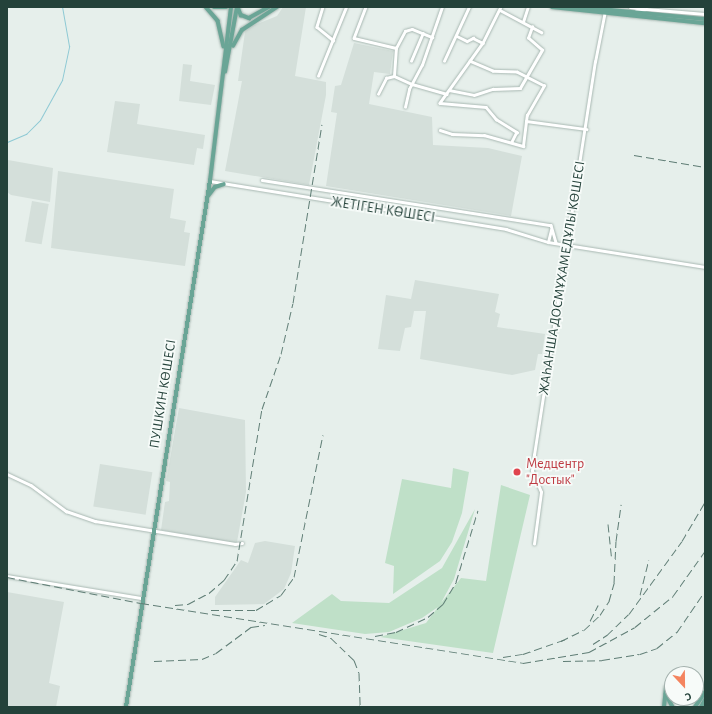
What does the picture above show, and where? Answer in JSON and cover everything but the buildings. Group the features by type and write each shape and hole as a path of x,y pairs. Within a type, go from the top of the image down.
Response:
{"main road":[{"path":"206,7 220,26 225,51"},
{"path":"214,7 226,7"},
{"path":"222,85 230,7"},
{"path":"222,85 230,52 238,7"},
{"path":"238,7 241,15 249,18 269,7"},
{"path":"230,52 242,30 277,7"},
{"path":"552,7 605,10 705,23"},
{"path":"580,7 629,13 705,19"},
{"name":"ПУШКИН КӨШЕСІ","path":"126,707 142,598 210,181 222,85"},
{"path":"207,198 213,189 224,184"}],"street":[{"path":"323,7 317,26 333,40"},
{"path":"318,76 346,7"},
{"path":"366,7 354,38 396,48"},
{"path":"405,107 412,84 432,37 442,7"},
{"path":"444,61 457,36 469,7"},
{"path":"523,22 528,7"},
{"path":"630,7 705,14"},
{"path":"524,134 517,132 496,119 486,107 440,103 483,44 500,8 542,32"},
{"path":"629,13 646,9"},
{"name":"ЖАҺАНША ДОСМҰХАМЕДҰЛЫ КӨШЕСІ","path":"534,544 541,492 532,471 534,455 605,10"},
{"path":"449,90 474,95 493,89 520,88 542,50 528,38 532,26"},
{"path":"394,76 396,48 405,31 412,29 432,37"},
{"path":"411,61 422,33"},
{"path":"457,36 467,41 473,38 483,44"},
{"path":"440,130 452,134 484,135 523,146 526,121 544,86 528,76 514,71 490,70 470,61"},
{"path":"378,94 386,78 394,76 412,84 447,94"},
{"path":"526,121 586,129"},
{"path":"512,142 517,132"},
{"path":"262,180 551,225 551,230 556,242"},
{"name":"ЖЕТІГЕН КӨШЕСІ","path":"210,181 506,229 548,242 567,243 705,267"},
{"path":"548,242 551,230"},
{"path":"7,474 31,485 66,511 95,522 235,544 242,543"},
{"path":"7,576 142,598"}],"shaded area":[{"path":"283,7 306,7 295,76 326,82 326,95 309,185 225,171 242,81 238,81 245,32 252,26 277,16"},
{"path":"354,43 393,51 390,74 374,72 369,104 432,117 433,145 488,148 522,156 511,216 326,186 337,113 331,112 335,86 341,85"},
{"path":"183,64 192,65 190,81 215,85 211,105 179,101"},
{"path":"115,101 140,104 137,124 205,135 203,149 197,148 194,165 107,152"},
{"path":"8,160 53,168 50,202 11,195 7,192"},
{"path":"58,171 174,189 170,218 186,221 184,232 190,233 185,266 51,248"},
{"path":"32,201 49,204 42,244 25,241"},
{"path":"415,280 499,294 495,312 500,314 497,327 545,334 542,354 538,354 535,370 512,375 420,359 426,311 414,311 411,327 405,328 400,351 378,349 386,295 411,299"},
{"path":"179,408 245,420 246,492 237,542 234,543 161,530 165,502 169,501 170,482 166,481"},
{"path":"100,464 152,472 146,515 93,506"},
{"path":"265,541 295,546 291,573 284,589 264,604 215,605 215,597 241,560 248,563 255,543"},
{"path":"7,592 64,602 49,683 60,686 56,707 7,707"}],"green space":[{"path":"453,468 469,472 462,513 452,542 440,561 393,594 394,566 385,563 402,479 451,488"},
{"path":"501,485 530,495 493,653 380,637 426,623 438,607 422,618 389,632 365,634 292,623 332,594 341,601 389,603 442,568 475,509 454,579 441,603 461,578 486,581"}],"waterway":[{"path":"7,142 26,134 40,120 62,80 69,46 62,7"}],"railway":[{"path":"175,605 188,604 209,593 224,580 237,561 262,409 281,354 293,303 322,124"},
{"path":"634,155 705,167"},
{"path":"211,610 256,610 281,595 294,577 323,435"},
{"path":"593,644 607,635 629,614 682,541 705,502"},
{"path":"561,641 584,630 600,615 609,601 614,583 616,541 621,504"},
{"path":"375,636 396,632 428,617 443,604 456,582 478,510"},
{"path":"608,524 612,560"},
{"path":"7,577 141,603 523,663 589,652 635,627 673,596 705,551"},
{"path":"640,595 649,560"},
{"path":"563,661 602,660 640,654 657,648 677,632 705,591"},
{"path":"590,621 598,605"},
{"path":"154,661 202,659 216,653 251,627 265,625"},
{"path":"319,634 331,638 354,660 359,673 360,707"},
{"path":"503,657 523,654 566,639"}],"place":[{"name":"Медцентр \"Достык\"","path":"517,472"}]}
